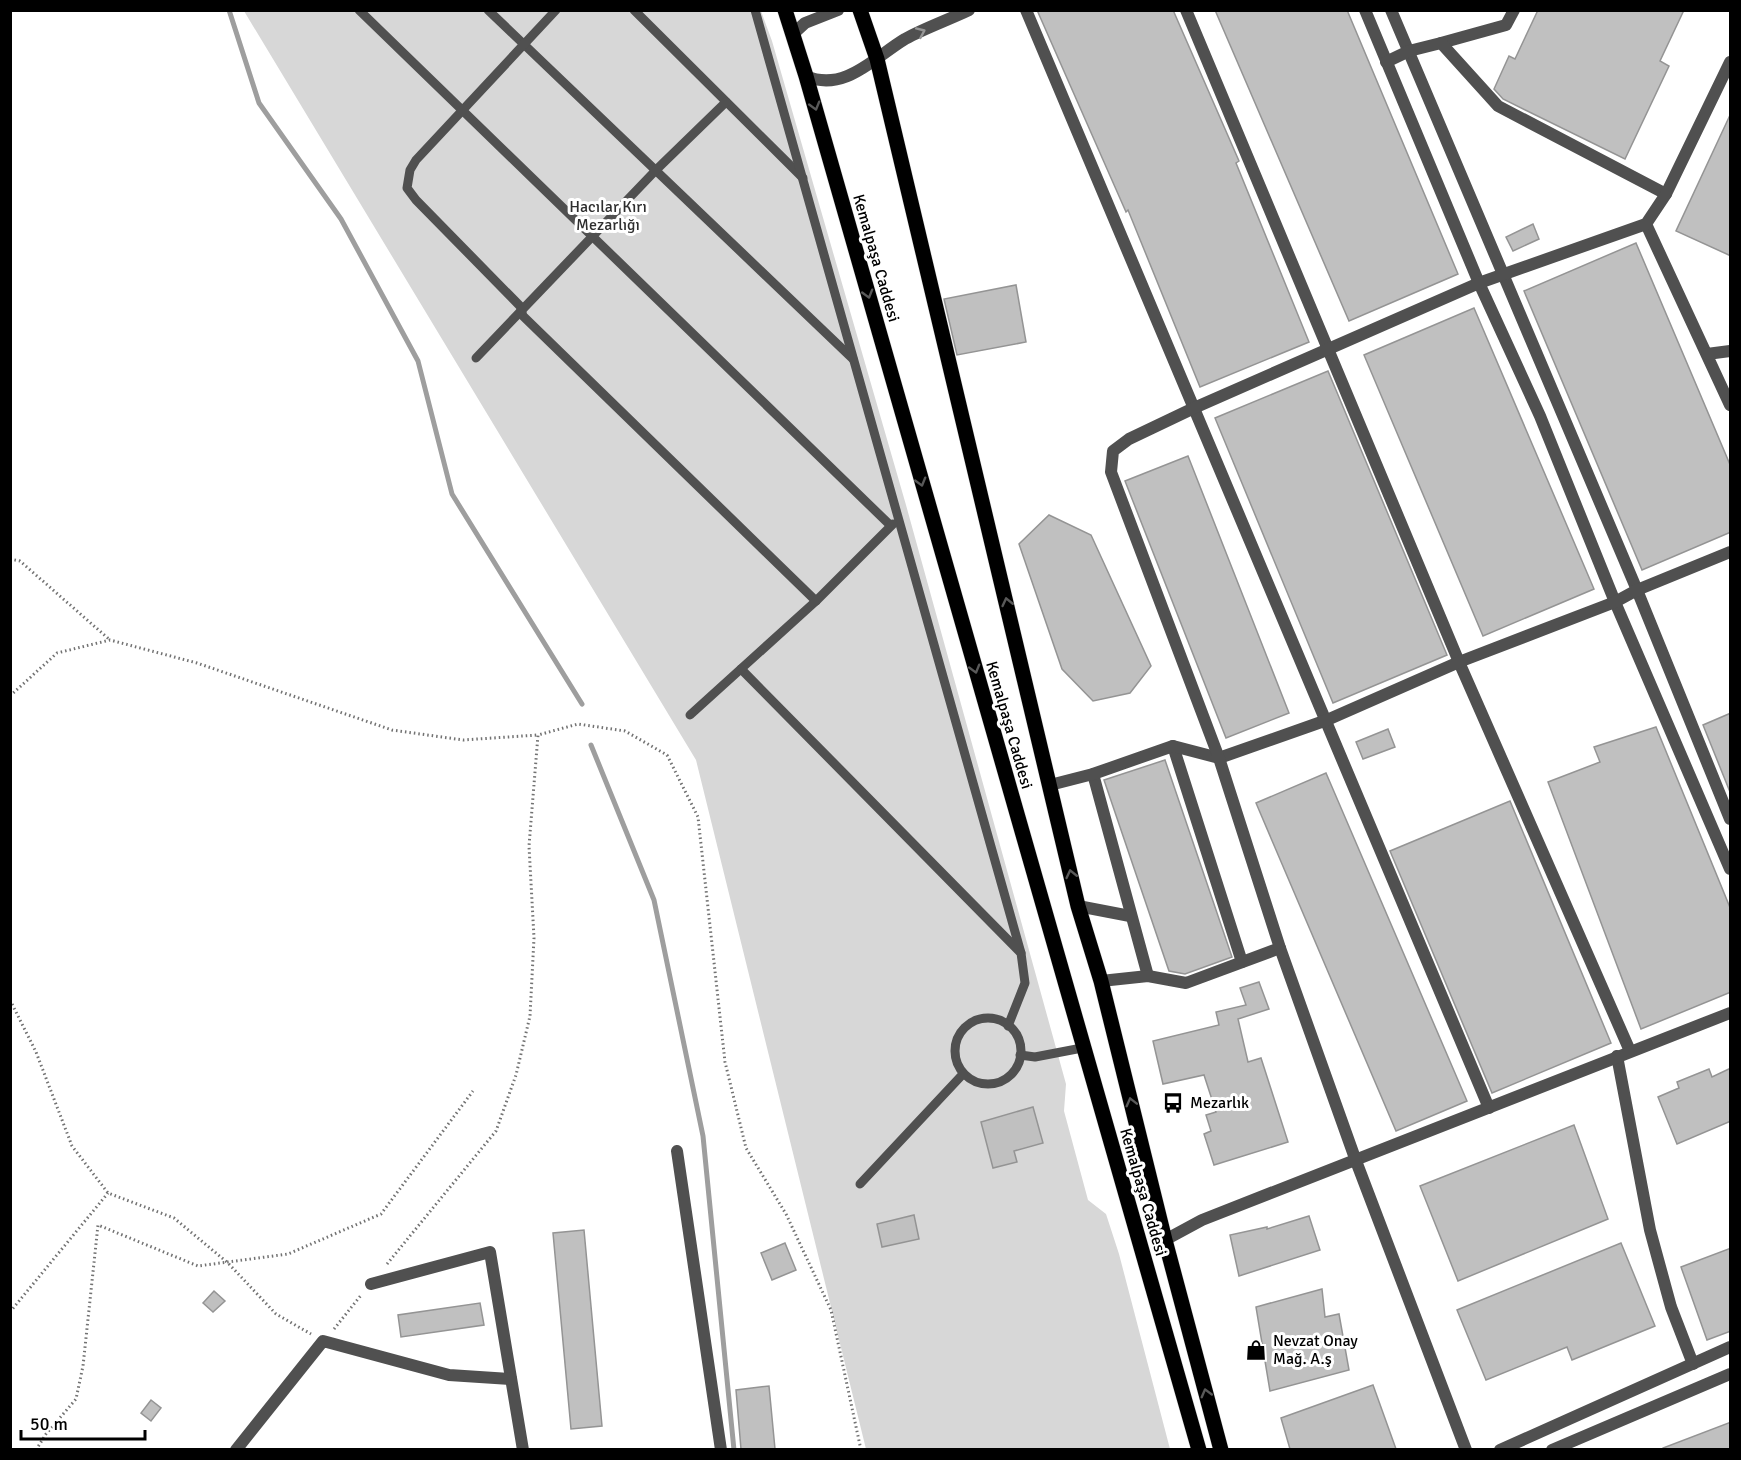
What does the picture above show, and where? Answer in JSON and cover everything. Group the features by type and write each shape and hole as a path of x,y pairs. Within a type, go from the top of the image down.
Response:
{"main road":[{"name":"Kemalpaşa Caddesi","path":"785,10 806,76 1198,1449"},
{"name":"Kemalpaşa Caddesi","path":"860,10 877,59 1078,906 1101,981 1165,1240 1221,1449"}],"street":[{"path":"793,34 806,23 838,10"},
{"path":"806,76 828,82 855,73 906,38 969,10"},
{"path":"1026,10 1489,1108"},
{"path":"1186,10 1459,662 1629,1051"},
{"path":"1365,10 1479,283 1540,416 1615,602 1731,869"},
{"path":"1391,10 1637,590 1731,819"},
{"path":"1386,62 1409,51 1506,25 1514,10"},
{"path":"1441,43 1498,106 1666,194"},
{"path":"1466,1449 1356,1161 1280,948 1219,758 1111,472 1113,451 1129,439 1194,408 1479,283 1646,224 1666,194 1731,62"},
{"path":"1646,224 1731,405"},
{"path":"1707,354 1731,351"},
{"path":"1050,785 1093,774 1173,746 1219,758 1327,720 1459,662 1615,602 1637,590 1731,552"},
{"path":"1173,746 1242,962"},
{"path":"1093,774 1148,976"},
{"path":"1078,906 1130,916"},
{"path":"1101,981 1148,976 1186,983 1280,948"},
{"path":"1165,1240 1202,1220 1731,1013"},
{"path":"1617,1056 1650,1230 1671,1307 1693,1364"},
{"path":"677,1151 721,1449"},
{"path":"371,1284 490,1252 523,1449"},
{"path":"236,1449 323,1341 448,1375 511,1379"},
{"path":"1500,1449 1731,1347"},
{"path":"1552,1449 1731,1374"}],"lane":[{"path":"359,10 890,525"},
{"path":"488,10 855,360"},
{"path":"556,10 416,160 408,178 408,188 416,200 520,306 523,316 816,601"},
{"path":"634,10 804,179"},
{"path":"755,10 1021,953 1025,983 1008,1026"},
{"path":"476,358 656,170 726,102"},
{"path":"690,715 816,601 890,525 900,520"},
{"path":"741,669 1021,953"},
{"path":"988,1018 1008,1026 1020,1044 1020,1055 1012,1074 1003,1081 982,1084 963,1074 955,1054 956,1043 968,1025 988,1018"},
{"path":"1020,1055 1035,1058 1082,1048"},
{"path":"860,1184 963,1074"}],"path":[{"path":"10,559 20,561 111,640 197,663 392,730 463,740 538,735 578,724 625,731 667,754 698,817 725,1062 746,1148 786,1214 831,1310 861,1449"},
{"path":"10,696 57,653 111,640"},
{"path":"10,1000 36,1052 72,1146 108,1193 174,1218 226,1262 276,1314 323,1341 496,1131 516,1075 530,1016 534,938 529,846 538,735"},
{"path":"36,1449 76,1399 83,1366 98,1225 198,1266 288,1254 381,1215 473,1091"},
{"path":"10,1312 108,1193"}],"green space":[{"name":"Hacılar Kırı Mezarlığı","path":"244,11 761,11 772,41 906,505 1066,1084 1064,1111 1088,1200 1106,1214 1119,1254 1170,1449 866,1449 696,760"}],"building":[{"path":"1037,10 1173,10 1239,161 1236,163 1309,342 1200,387 1128,210 1126,212"},
{"path":"1215,10 1347,10 1458,274 1349,321"},
{"path":"1538,10 1684,10 1660,61 1669,66 1625,159 1503,99 1494,89 1509,56 1515,59"},
{"path":"1731,113 1731,256 1676,231"},
{"path":"1533,224 1539,239 1513,251 1506,237"},
{"path":"1636,243 1731,467 1731,532 1642,570 1524,291"},
{"path":"1016,285 1026,342 957,355 944,299"},
{"path":"1474,308 1594,589 1483,636 1364,355"},
{"path":"1328,371 1447,655 1333,703 1215,418"},
{"path":"1188,456 1289,713 1226,738 1125,481"},
{"path":"1049,515 1091,535 1151,666 1130,693 1093,701 1062,669 1019,544"},
{"path":"1731,713 1731,792 1730,792 1703,725"},
{"path":"1656,727 1731,910 1731,992 1641,1029 1548,782 1600,762 1594,747"},
{"path":"1388,729 1395,747 1363,759 1356,742"},
{"path":"1165,760 1232,957 1185,974 1169,971 1104,780"},
{"path":"1326,773 1467,1101 1396,1131 1256,803"},
{"path":"1510,801 1611,1043 1492,1093 1390,851"},
{"path":"1259,982 1269,1009 1238,1019 1248,1062 1261,1058 1288,1142 1214,1165 1204,1134 1211,1131 1206,1115 1216,1112 1204,1075 1163,1084 1153,1041 1219,1025 1216,1012 1246,1005 1240,988"},
{"path":"1731,1068 1731,1121 1677,1144 1658,1097 1679,1088 1677,1082 1709,1069 1712,1077"},
{"path":"1033,1107 1043,1143 1014,1151 1017,1162 993,1168 981,1122"},
{"path":"1574,1125 1608,1219 1458,1281 1420,1186"},
{"path":"914,1215 919,1239 882,1247 877,1224"},
{"path":"1309,1216 1320,1250 1239,1276 1230,1235 1267,1227 1267,1229"},
{"path":"584,1230 602,1426 571,1429 553,1233"},
{"path":"785,1243 796,1270 772,1280 761,1253"},
{"path":"1621,1243 1655,1326 1572,1360 1567,1347 1486,1380 1457,1310"},
{"path":"1731,1248 1731,1331 1707,1340 1681,1267"},
{"path":"1322,1289 1325,1317 1339,1314 1349,1370 1270,1391 1256,1307"},
{"path":"214,1291 225,1301 213,1312 203,1303"},
{"path":"480,1303 484,1325 401,1337 398,1315"},
{"path":"1373,1385 1396,1449 1290,1449 1281,1418"},
{"path":"769,1386 775,1449 741,1449 736,1390"},
{"path":"151,1400 161,1408 151,1421 141,1413"},
{"path":"1731,1422 1731,1449 1663,1449 1663,1448"}],"waterway":[{"path":"229,10 259,103 341,219 418,361 452,494 582,704"},
{"path":"591,745 654,900 703,1136 734,1450"}],"place":[{"name":"Mezarlık","path":"1173,1103"},
{"name":"Nevzat Onay Mağ. A.ş","path":"1256,1350"}]}
